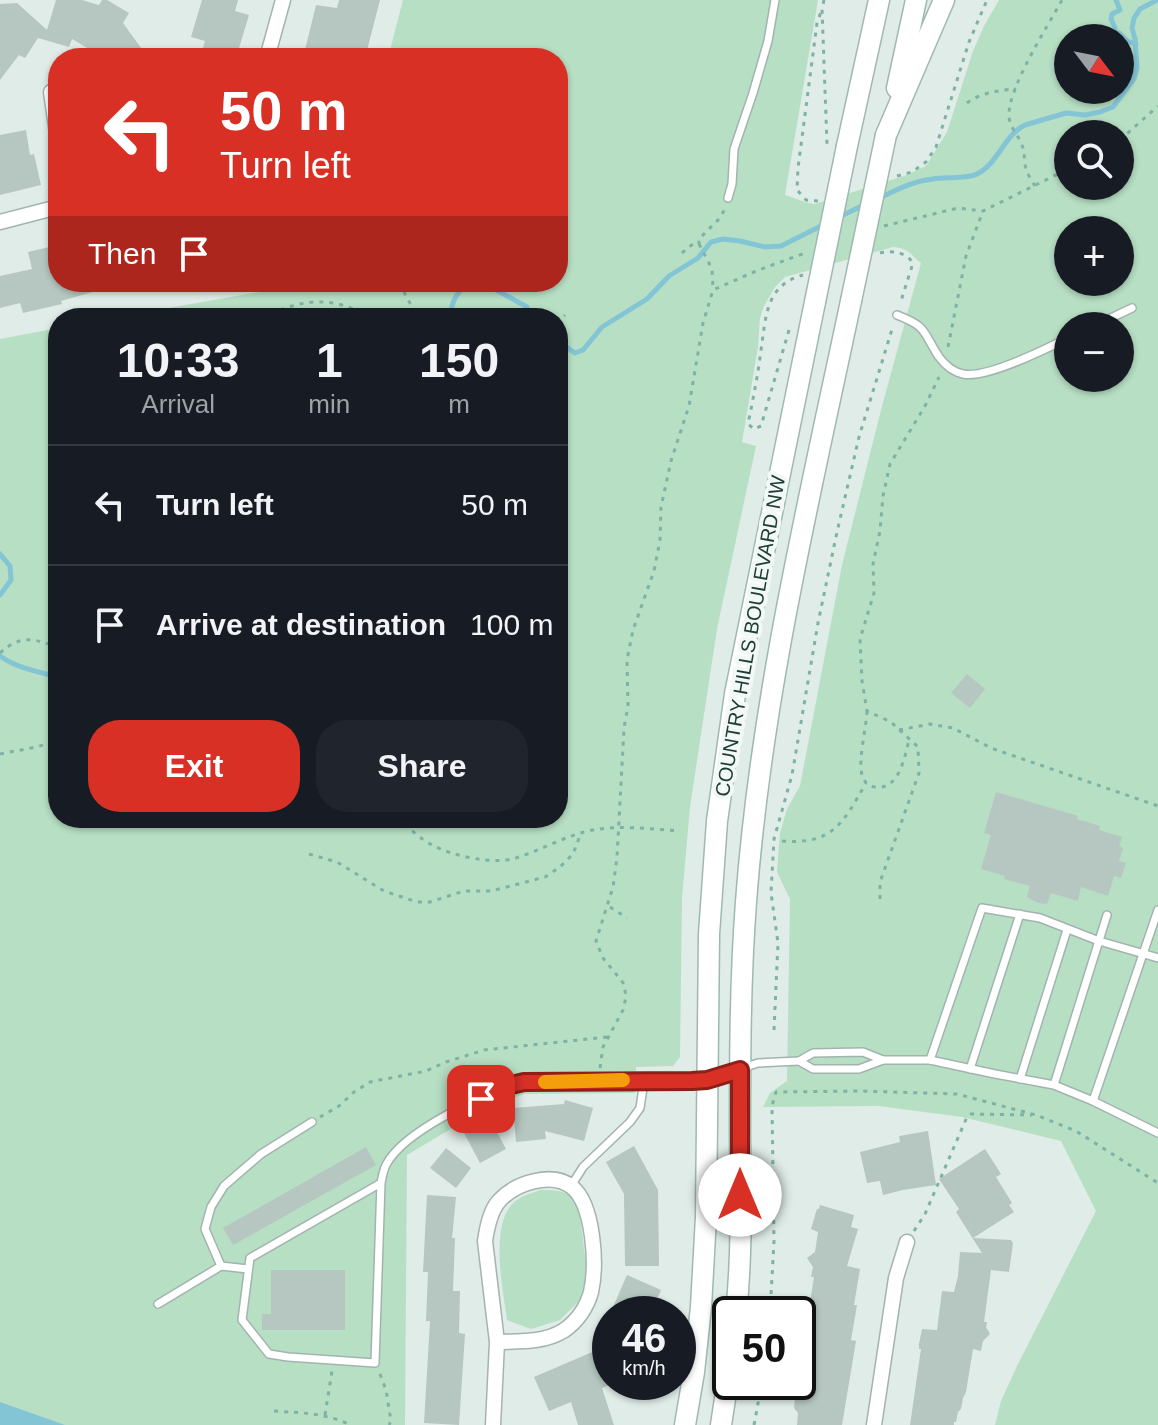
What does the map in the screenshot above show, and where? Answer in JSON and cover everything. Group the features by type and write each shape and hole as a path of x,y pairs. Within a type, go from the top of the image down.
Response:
{"main road":[{"name":"COUNTRY HILLS BOULEVARD NW","path":"685,1425 701,1307 706,1217 709,934 719,806 735,694 815,302 837,146 879,0"},
{"name":"COUNTRY HILLS BOULEVARD NW","path":"737,1296 746,903 758,780 800,543 916,0"},
{"path":"886,135 944,0"},
{"path":"721,1425 725,1400"}],"street":[{"path":"270,48 283,0"},
{"path":"0,222 48,210"},
{"path":"493,1425 497,1342 485,1241 491,1216 499,1201 516,1189 552,1178 571,1186 587,1210 594,1248 591,1291 583,1312 563,1331 540,1340 497,1342"},
{"path":"874,1425 896,1278 907,1242"}],"lane":[{"path":"728,198 734,149 768,41 775,0"},
{"path":"1124,312 1132,308"},
{"path":"897,315 924,329 945,364 966,375 985,372 1054,345"},
{"path":"930,1060 982,908 1040,918 1099,941 1158,958"},
{"path":"1093,1101 1158,910"},
{"path":"970,1069 1020,914"},
{"path":"1054,1085 1107,915"},
{"path":"1020,1079 1067,930"},
{"path":"381,1183 250,1258 242,1320 269,1354 375,1363 381,1183 386,1165 400,1147 429,1124 503,1087 524,1082 707,1080 758,1063 799,1061 813,1053 863,1052 883,1060"},
{"path":"799,1061 813,1069 859,1069 883,1060 930,1060 1054,1085 1158,1133"},
{"path":"571,1186 583,1167 640,1108 644,1081"},
{"path":"221,1266 205,1229 211,1207 224,1186 261,1154 312,1122"},
{"path":"158,1304 221,1266 248,1269"}],"path":[{"path":"824,0 822,9 837,146"},
{"path":"1035,186 1026,169 1021,141 1009,116 1022,74 1062,0"},
{"path":"967,103 1004,89 1016,89"},
{"path":"1134,127 1158,106"},
{"path":"897,222 958,208 983,211 1054,176"},
{"path":"600,1080 603,1047 623,1010 626,997 624,984 603,958 596,941 613,887 628,706 627,660 633,630 654,571 660,540 661,507 671,461 689,406 703,323 713,290 714,278 699,239 719,219 728,198"},
{"path":"910,739 893,782 872,787 863,780 861,769 867,711 860,639 874,593 873,564 890,464 925,406 945,364 966,256 983,211"},
{"path":"682,253 694,243 699,244"},
{"path":"713,290 795,256"},
{"path":"284,308 322,302 352,308"},
{"path":"0,653 20,640 31,639 48,644"},
{"path":"867,711 891,722 918,747 919,773 880,882 880,899"},
{"path":"899,730 930,724 953,728 991,748 1158,806"},
{"path":"0,754 48,743"},
{"path":"782,841 801,842 835,830 850,812 866,783"},
{"path":"410,828 432,845 491,860 514,859 594,829 680,831"},
{"path":"309,854 337,862 384,891 417,902 430,902 464,891 491,891 545,877 573,854 581,833"},
{"path":"608,906 627,918"},
{"path":"312,1122 370,1082 426,1071 484,1050 607,1037"},
{"path":"771,1296 774,1241 772,1106 776,1092 957,1094 1036,1115 1076,1131 1158,1183"},
{"path":"907,1242 925,1214 967,1117 971,1114 1036,1115"},
{"path":"325,1415 334,1360"},
{"path":"375,1363 386,1390 389,1425"},
{"path":"754,1425 759,1400"},
{"path":"274,1411 325,1415 351,1425"}],"green space":[{"path":"403,0 818,0 785,195 815,204 926,166 947,132 973,51 999,0 1158,0 1158,1425 995,1425 1001,1401 1018,1364 1096,1211 1061,1141 962,1117 879,1106 763,1107 770,1093 787,1081 790,899 777,872 780,833 787,809 800,786 842,565 921,263 907,251 893,247 785,277 775,287 760,318 742,442 756,446 717,629 690,807 682,898 680,1057 673,1066 636,1067 635,1093 524,1094 481,1111 407,1155 405,1425 0,1425 0,339 48,330 48,828 568,828 568,308 169,308 259,292 568,292 568,48 391,48"},
{"path":"540,1190 563,1192 579,1208 587,1272 582,1298 560,1320 531,1329 507,1320 500,1238 508,1209 519,1198"}],"water":[{"path":"0,1402 65,1425 0,1425"}],"building":[{"path":"56,0 82,0 99,5 102,0 107,0 129,13 123,23 141,48 87,48 72,39 69,47 38,38 25,58 19,55 0,80 0,4 17,3 47,30"},
{"path":"202,0 238,0 235,11 249,15 239,48 203,48 205,41 191,37"},
{"path":"339,0 380,0 368,48 305,48 316,5 337,8"},
{"path":"26,130 30,155 34,154 41,185 0,195 0,135"},
{"path":"48,247 48,292 93,292 61,301 62,304 23,313 20,303 0,308 0,276 32,269 28,252"},
{"path":"967,674 985,689 970,708 951,693"},
{"path":"996,792 1078,816 1077,819 1100,826 1099,830 1122,837 1119,861 1126,863 1121,878 1114,876 1108,896 1081,887 1078,901 1051,893 1047,904 1038,903 1027,897 1030,886 981,869 991,835 984,833"},
{"path":"565,1100 593,1108 584,1141 545,1131 546,1139 516,1142 513,1108 564,1104"},
{"path":"490,1119 506,1149 480,1163 464,1133"},
{"path":"928,1131 936,1185 883,1195 880,1181 867,1183 860,1152 900,1142 899,1136"},
{"path":"634,1146 658,1190 659,1266 625,1266 624,1194 606,1162"},
{"path":"366,1147 376,1165 233,1245 223,1228"},
{"path":"446,1148 471,1168 456,1188 430,1168"},
{"path":"985,1149 1001,1174 996,1177 1014,1212 973,1238 1011,1240 1009,1272 991,1270 984,1322 987,1322 990,1334 983,1341 981,1351 973,1349 966,1392 956,1422 954,1425 910,1425 922,1329 937,1330 942,1291 954,1292 960,1252 982,1253 956,1212 959,1209 939,1179"},
{"path":"427,1195 456,1197 452,1238 455,1238 453,1291 460,1291 459,1333 465,1334 459,1425 424,1423 430,1321 426,1321 428,1272 423,1272"},
{"path":"820,1205 854,1215 851,1227 858,1229 847,1266 860,1269 851,1340 856,1341 842,1425 797,1425 798,1413 794,1408 795,1400 816,1400 816,1296 811,1296 813,1267 807,1258 815,1252 818,1232 811,1229"},
{"path":"271,1270 345,1270 345,1330 262,1330 262,1314 271,1314"},
{"path":"627,1275 661,1290 658,1296 618,1296"},
{"path":"592,1352 592,1400 606,1400 614,1425 578,1425 571,1402 549,1411 534,1377"}],"waterway":[{"path":"1116,0 1120,10 1112,14 1114,34 1119,33 1136,44"},
{"path":"879,198 919,182 977,174 1025,125 1066,113 1085,115 1113,107 1134,79 1137,68 1132,28 1134,18 1140,9 1157,0"},
{"path":"839,217 866,204"},
{"path":"568,348 575,353 583,350 602,327 647,299 669,276 698,258 711,242 723,239 765,247 781,246 823,225"},
{"path":"452,308 460,292"},
{"path":"500,292 527,308"},
{"path":"0,554 10,566 11,580 0,595"},
{"path":"0,656 20,667 48,674"}],"slow traffic":[{"path":"545,1082 623,1080"}],"route":[{"path":"481,1099 503,1087 524,1082 692,1081 740,1070 740,1195"}]}
